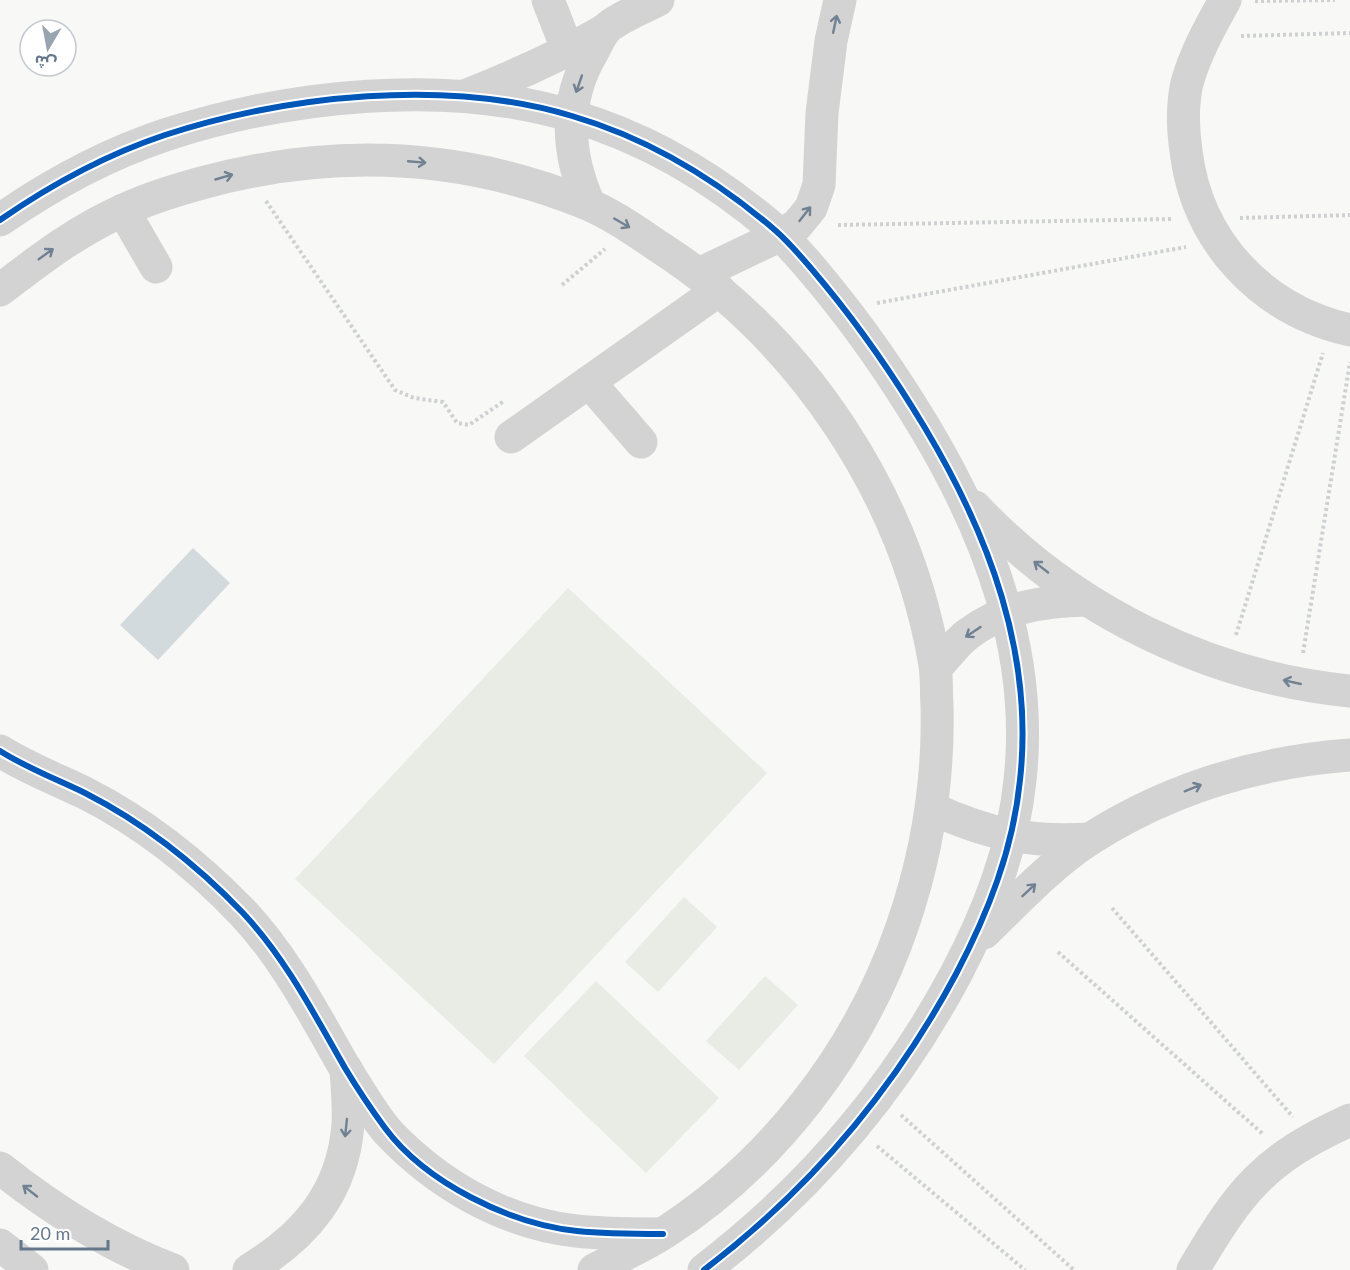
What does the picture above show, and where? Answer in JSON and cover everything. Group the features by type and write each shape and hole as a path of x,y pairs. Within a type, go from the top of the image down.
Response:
{"street":[{"path":"548,0 568,51"},
{"path":"464,96 517,76 568,51 658,0"},
{"path":"511,437 589,382 710,281 789,230 811,208 819,185 822,113 831,41 840,0"},
{"path":"1224,0 1204,38 1187,84 1183,130 1189,176 1211,230 1240,270 1267,294 1298,313 1341,328"},
{"path":"589,204 576,175 571,145 571,115 577,86 606,29"},
{"path":"0,220 85,170 162,136 241,115 322,101 404,95 464,96 518,103 571,115 628,136 682,163 789,230 906,397 960,491 989,555 1008,610 1019,666 1023,723 1021,779 1011,837 997,888 971,945 929,1024 880,1096 856,1128 803,1186 749,1236 704,1270"},
{"path":"0,290 49,252 123,210 171,192 246,171 309,161 381,159 451,165 521,181 589,204 630,228 710,281 770,337 830,410 877,490 913,577 936,668 938,742 933,809 914,892 885,975 844,1051 793,1120 732,1182 663,1234 594,1270"},
{"path":"123,210 156,267"},
{"path":"589,382 640,442"},
{"path":"960,491 998,532 1041,568 1087,600 1169,643 1226,665 1298,683 1350,691"},
{"path":"936,668 968,634 1008,610 1047,601 1087,600"},
{"path":"971,945 1054,866 1090,839 1150,806 1204,784 1260,768 1350,755"},
{"path":"8,761 85,793 134,821 196,868 244,915 286,967 346,1069 386,1130 418,1161 453,1187 491,1207 532,1222 575,1231 663,1234"},
{"path":"933,809 971,826 1011,837 1050,842 1090,839"},
{"path":"249,1270 280,1251 307,1226 327,1195 341,1161 348,1125 346,1069"},
{"path":"1193,1270 1220,1225 1255,1178 1298,1146 1350,1119"},
{"path":"0,1168 40,1200 95,1234 173,1270"},
{"path":"0,1245 32,1270"}],"path":[{"path":"1224,0 1335,0"},
{"path":"1204,38 1350,33"},
{"path":"246,171 395,390 414,398 443,402 457,423 469,425 508,397"},
{"path":"844,309 1211,230 1350,215"},
{"path":"562,285 630,228"},
{"path":"789,230 1211,230"},
{"path":"1226,665 1341,328"},
{"path":"1298,683 1350,362"},
{"path":"1112,908 1298,1146"},
{"path":"1058,952 1298,1146"},
{"path":"880,1096 1074,1270"},
{"path":"856,1128 1025,1270"}],"shaded area":[{"path":"193,548 230,583 158,660 120,625"},
{"path":"568,588 767,773 494,1064 295,879"},
{"path":"684,897 717,927 658,992 625,962"},
{"path":"765,976 798,1005 739,1070 706,1041"},
{"path":"596,981 719,1098 646,1173 524,1056"}],"cycle path":[{"path":"0,220 38,195 101,161 165,135 213,121 315,101 367,96 473,97 523,104 572,116 627,136 680,163 730,195 776,231 814,271 890,373 925,428 969,510 1002,597 1013,641 1020,687 1023,733 1020,780 1012,831 979,928 956,974 905,1059 877,1098 814,1172 743,1239 704,1270"},
{"path":"0,751 85,793 149,831 225,895 273,949 350,1076 385,1128 402,1148 446,1183 498,1210 551,1227 577,1231 663,1234"}]}
